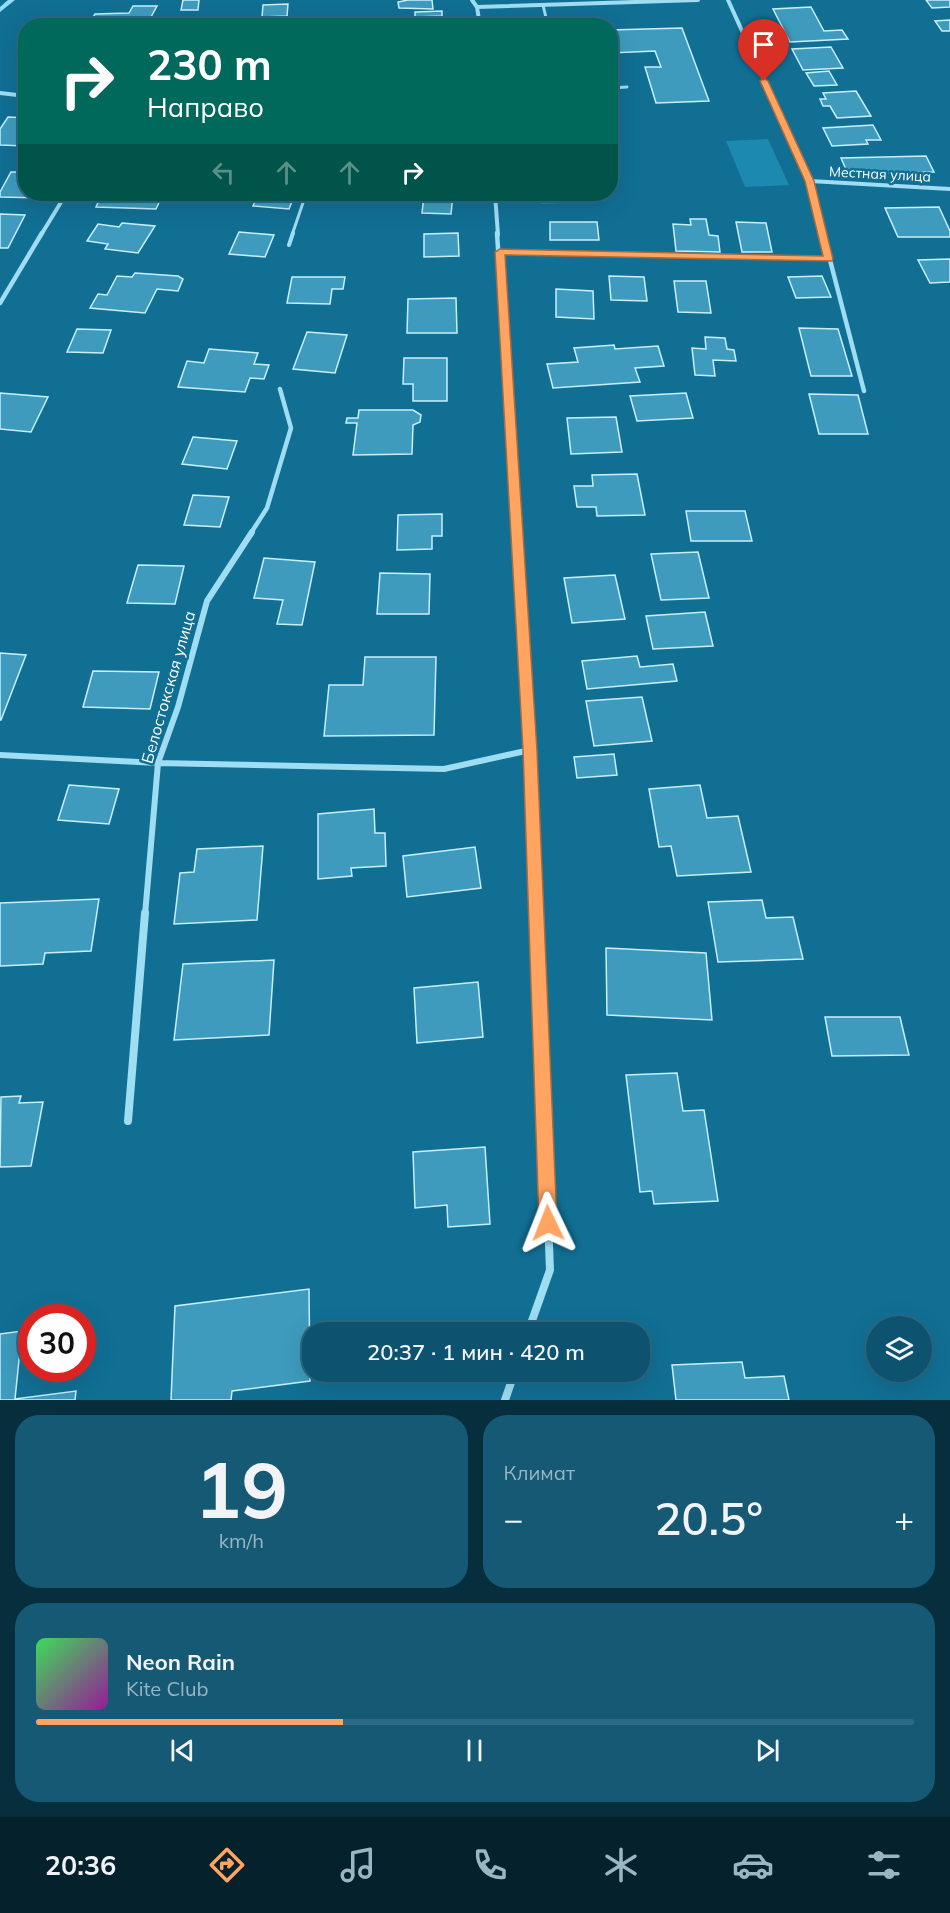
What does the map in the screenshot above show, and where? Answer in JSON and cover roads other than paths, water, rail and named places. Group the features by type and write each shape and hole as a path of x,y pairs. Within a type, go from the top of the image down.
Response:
{"street":[{"path":"472,0 477,7 479,18"},
{"path":"477,7 698,0"},
{"path":"728,0 810,181 828,259 864,391"},
{"path":"0,93 18,95"},
{"name":"Местная улица","path":"810,181 950,189"},
{"path":"0,303 62,201"},
{"path":"496,201 530,750 550,1270 532,1322"},
{"name":"Белостокская улица","path":"128,1121 158,764 178,707 207,601 267,508 291,428 280,389"},
{"path":"0,755 158,764 444,769 530,750"},
{"path":"505,1400 511,1382"}],"lane":[{"path":"543,5 546,18"},
{"path":"618,88 627,87"},
{"path":"289,245 304,201"},
{"path":"500,252 828,259"}],"waterway":[{"path":"0,10 12,0"}]}
